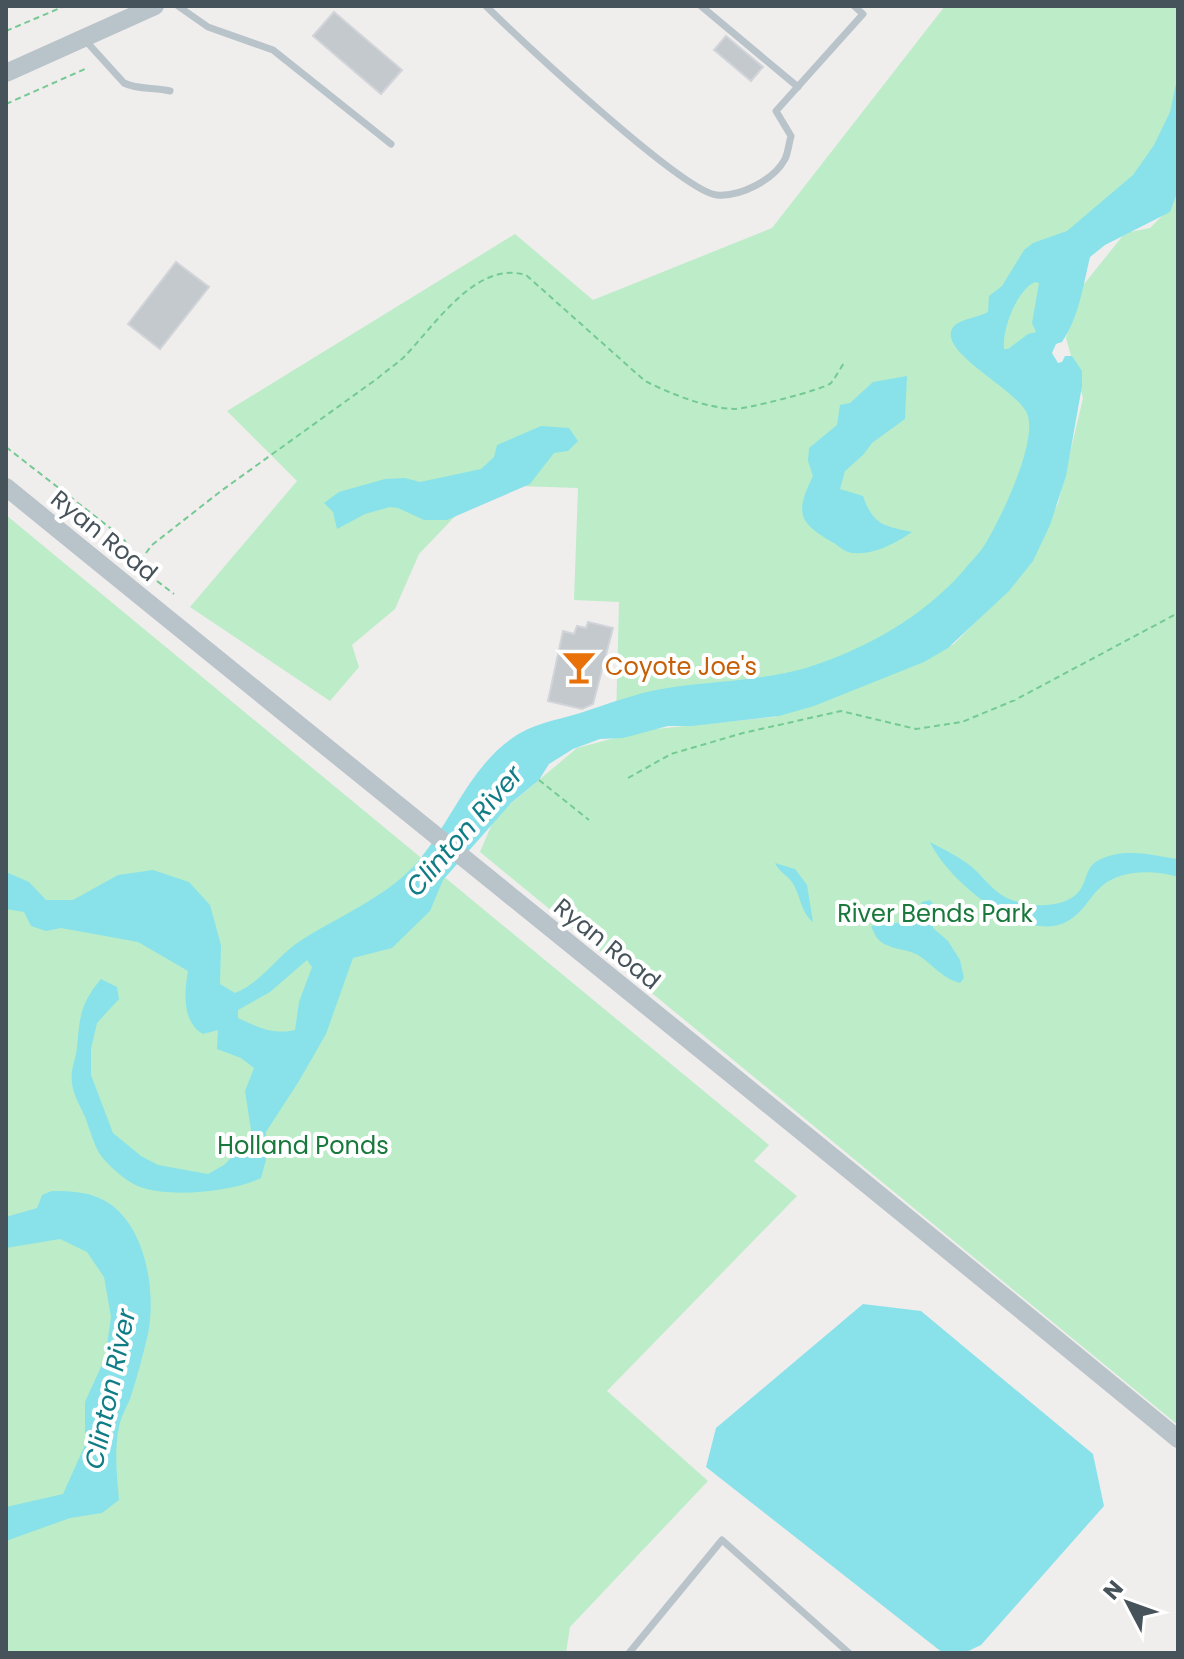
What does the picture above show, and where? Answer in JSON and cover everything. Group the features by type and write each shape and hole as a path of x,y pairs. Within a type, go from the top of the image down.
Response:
{"street":[{"path":"6,73 145,8"},
{"name":"Ryan Road","path":"6,487 1178,1439"}],"lane":[{"path":"178,6 208,27 273,50 391,144"},
{"path":"486,6 523,43 657,158 698,189 717,195 739,191 764,181 785,160 791,136 776,111 863,14 854,6"},
{"path":"701,6 798,87"},
{"path":"83,38 124,83 170,91"},
{"path":"629,1653 722,1540 849,1653"}],"path":[{"path":"6,31 65,6"},
{"path":"6,104 85,69"},
{"path":"123,582 152,545 221,491 378,378 402,359 449,307 481,282 497,274 513,271 526,275 645,381 718,406 737,409 815,391 830,384 845,362"},
{"path":"6,447 123,538 141,569"},
{"path":"157,581 174,594"},
{"path":"628,778 671,754 743,733 841,711 916,729 962,722 1015,700 1178,613"},
{"path":"539,780 589,820"}],"green space":[{"name":"River Bends Park","path":"945,6 1178,6 1178,1425 480,852 495,817 577,748 645,730 775,717 835,692 913,666 954,644 1011,586 1058,504 1083,398 1066,338 1080,289 1125,233 1150,228 1172,206 1170,183 1059,282 1035,490 959,614 808,687 616,719 619,602 574,600 578,488 485,485 419,554 395,609 352,645 359,667 330,701 190,607 297,481 227,411 515,234 593,300 772,228"},
{"name":"Holland Ponds","path":"6,515 769,1145 754,1161 797,1196 607,1391 708,1481 570,1627 566,1653 6,1653"}],"water":[{"name":"Clinton River","path":"1178,74 1178,190 1170,212 1105,245 1090,257 1073,322 1052,353 1058,363 1065,356 1072,356 1082,371 1066,476 1050,525 1033,561 1009,591 948,648 924,662 814,706 779,716 668,726 623,738 600,739 573,749 549,764 539,780 511,803 443,880 430,911 392,948 353,958 326,1034 266,1132 266,1160 261,1178 218,1190 168,1192 135,1185 110,1166 94,1143 75,1096 72,1078 82,1011 101,979 117,987 119,999 97,1023 91,1049 91,1075 113,1133 141,1156 158,1165 208,1174 224,1165 241,1148 251,1130 245,1091 254,1068 241,1058 217,1049 218,1030 203,1034 191,1022 185,997 188,971 138,942 61,928 46,931 31,926 24,912 6,909 6,872 29,882 46,900 73,900 118,875 153,870 189,882 210,905 221,945 220,984 235,993 253,983 300,941 379,894 408,872 433,842 480,770 510,740 528,729 652,691 757,678 806,668 872,641 912,617 948,587 985,545 1009,498 1027,444 1028,416 1022,406 955,346 951,335 955,325 988,312 989,296 1002,286 1024,250 1033,243 1067,231 1133,175 1154,145 1170,112","holes":["1035,282 1039,283 1032,323 1036,332 1004,349 1005,332 1016,302","307,960 312,967 299,1002 295,1030 272,1031 238,1018 238,1010 270,992"]},
{"path":"907,376 905,419 872,443 845,471 840,489 863,496 871,513 881,523 912,532 877,550 847,552 812,528 803,515 804,499 813,476 808,461 809,448 837,425 840,405 850,403 873,382"},
{"path":"541,426 569,428 578,441 568,451 554,453 530,484 447,520 424,520 390,507 365,514 337,529 333,512 324,503 339,492 385,479 405,478 420,482 481,469 494,457 497,445"},
{"path":"930,842 968,864 1005,897 1034,905 1055,904 1074,896 1083,886 1094,863 1118,854 1138,853 1178,859 1178,877 1149,872 1119,876 1102,886 1068,921 1050,926 1031,925 989,905 970,890 953,874"},
{"path":"775,863 795,869 807,885 813,922 792,882"},
{"path":"930,900 935,907 933,928 948,941 960,960 964,978 960,983 943,975 918,955 881,942 871,926 905,922 922,902"},
{"name":"Clinton River","path":"52,1191 97,1197 123,1215 133,1230 146,1263 151,1300 148,1334 117,1436 119,1500 102,1513 70,1518 6,1541 6,1507 63,1494 85,1445 85,1402 105,1358 111,1317 104,1277 87,1252 60,1239 6,1248 6,1217 37,1208 42,1195"},
{"path":"863,1304 921,1311 1093,1454 1104,1506 981,1645 964,1653 943,1653 706,1467 716,1428"}],"building":[{"path":"334,12 402,70 381,94 313,36"},
{"path":"726,36 763,67 751,81 714,50"},
{"path":"176,262 209,287 160,349 128,324"},
{"name":"Coyote Joe's","path":"588,622 613,628 593,704 582,709 548,701 563,631 574,634 577,626 586,628"}],"place":[{"name":"Coyote Joe's","path":"579,667"}]}
